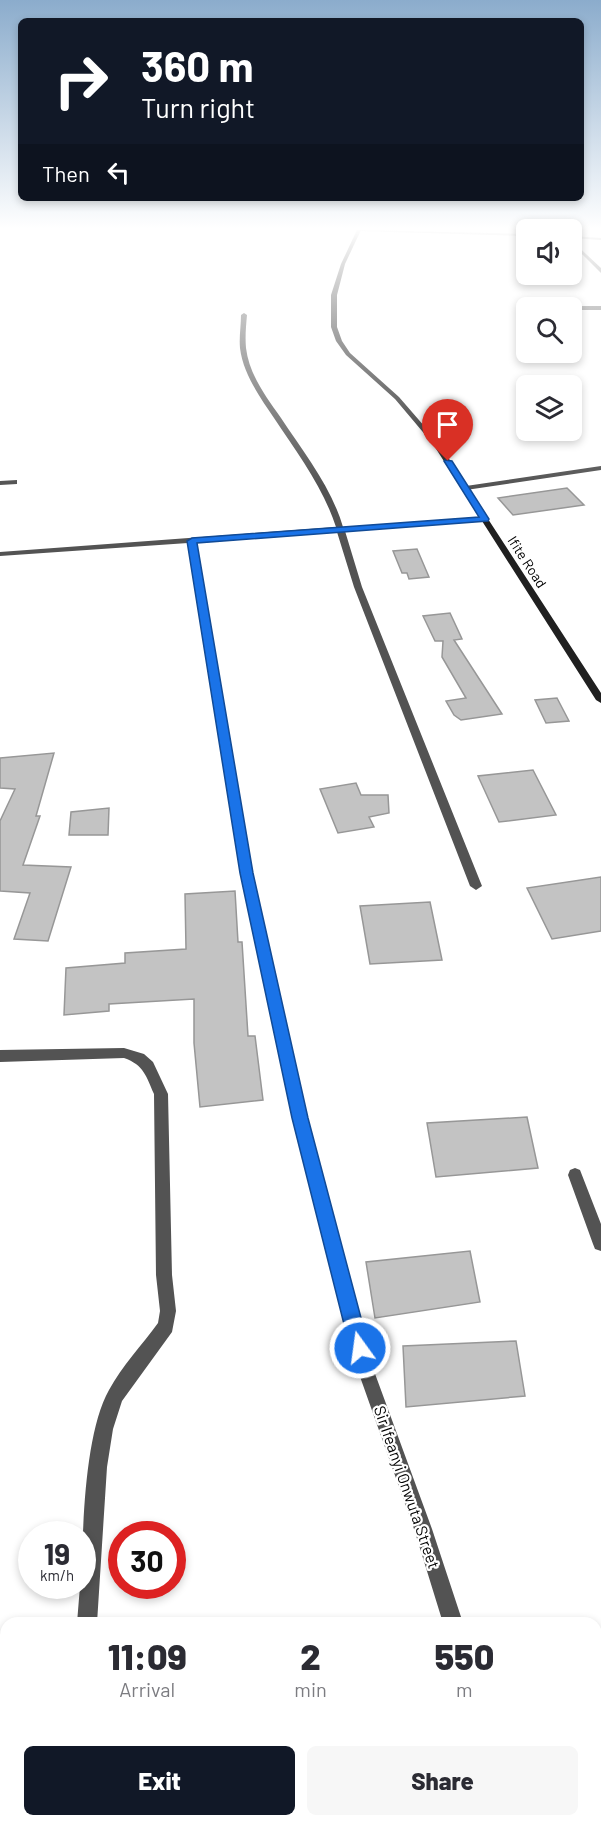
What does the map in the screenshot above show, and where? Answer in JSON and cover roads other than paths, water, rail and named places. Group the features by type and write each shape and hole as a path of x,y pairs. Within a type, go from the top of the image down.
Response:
{"street":[{"path":"244,315 243,347 248,368 259,391 323,486 334,509 358,587 476,886"},
{"name":"Ifite Road","path":"334,315 334,327 339,341 348,354 397,398 436,443 601,700"},
{"path":"465,488 601,468"},
{"path":"0,483 14,482"},
{"path":"0,554 485,519"},
{"name":"Sir Ifeanyi Onwuta Street","path":"192,541 247,873 300,1118 366,1371 423,1529 451,1617"},
{"path":"0,1056 124,1053 139,1058 148,1066 161,1094 164,1275 168,1311 166,1326 115,1396 104,1429 88,1617"},
{"path":"575,1175 601,1244"}]}
